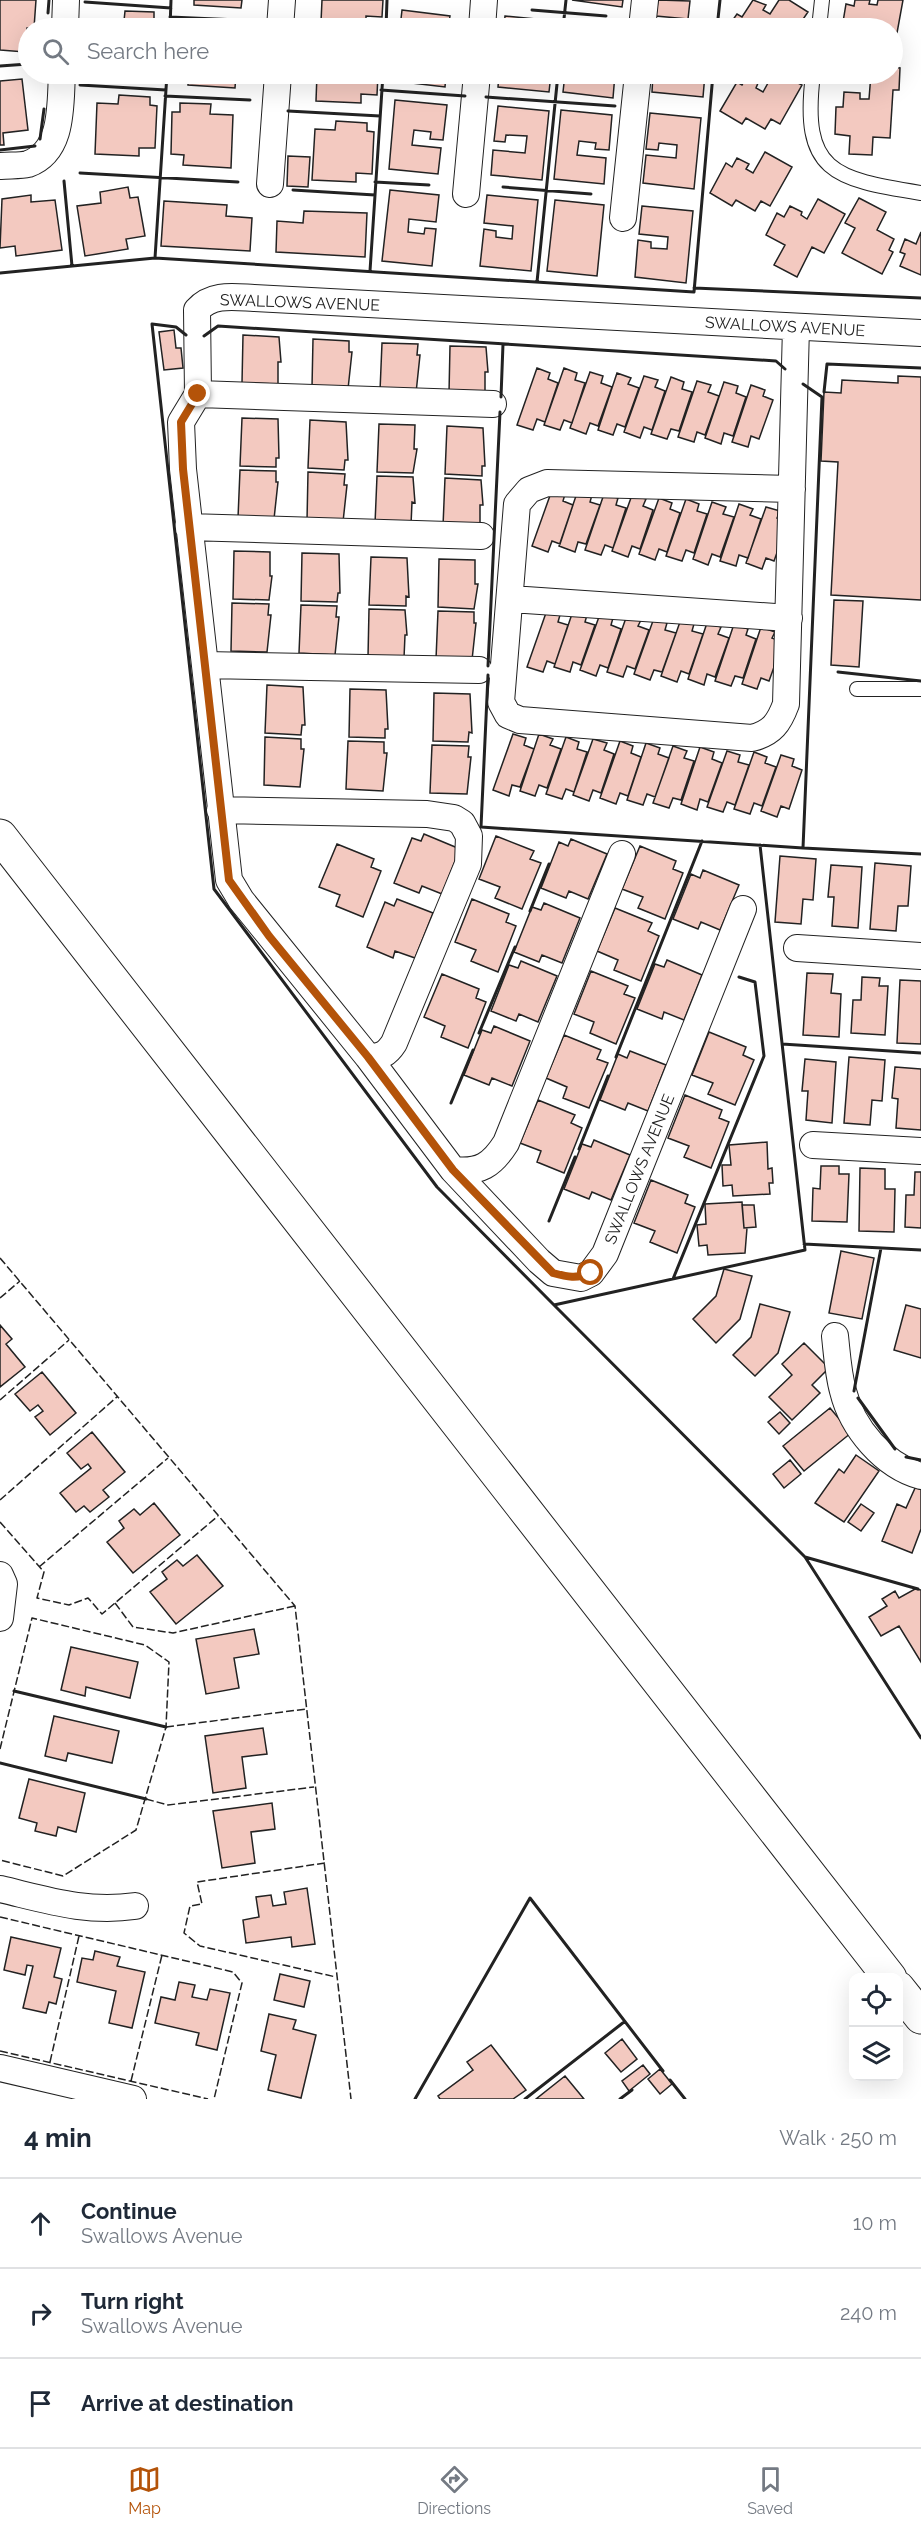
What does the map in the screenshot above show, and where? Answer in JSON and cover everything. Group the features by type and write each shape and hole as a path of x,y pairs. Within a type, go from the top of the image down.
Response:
{"highway":[{"path":"0,836 887,1973"},
{"path":"903,1994 921,2017"}],"street":[{"path":"65,18 66,0"},
{"path":"281,18 282,0"},
{"path":"483,18 484,0"},
{"path":"643,18 645,0"},
{"path":"0,166 28,164 45,153 54,138 60,119 62,84"},
{"path":"270,184 277,84"},
{"path":"466,195 476,84"},
{"path":"622,218 637,84"},
{"name":"SWALLOWS AVENUE","path":"743,909 606,1254 591,1273 581,1278 567,1278 553,1273 453,1170 368,1057 269,936 229,880 188,527 181,422 198,394 195,321 197,310 214,298 351,302 921,333"},
{"path":"792,489 547,483 529,490 517,504 501,702 508,715 520,720 740,737 765,735 779,723 786,704 789,618 796,327"},
{"path":"198,394 493,404"},
{"path":"188,527 480,536"},
{"path":"511,599 789,618"},
{"path":"205,665 479,670"},
{"path":"220,810 427,814 453,818 462,823 469,836 470,849 461,883 394,1043 388,1052 379,1057 368,1057"},
{"path":"453,1170 479,1170 491,1164 506,1143 622,854"},
{"path":"797,948 921,956"},
{"path":"813,1145 921,1151"},
{"path":"835,1336 843,1392 854,1419 883,1456 921,1476"},
{"path":"0,1575 4,1584 0,1618"},
{"path":"0,1889 76,1907 107,1910 135,1906"},
{"path":"0,2068 133,2099"}],"lane":[{"path":"820,18 822,0"},
{"path":"812,84 809,120 820,157 832,168 870,185 921,193"},
{"path":"857,689 921,688"}],"building":[{"path":"0,0 36,0 35,18 18,18 18,51 0,50"},
{"path":"194,0 242,0 241,8 194,5"},
{"path":"322,0 383,0 382,17 321,18"},
{"path":"572,0 623,0 622,7"},
{"path":"658,0 690,1 688,18 656,16"},
{"path":"753,0 766,5 763,10 770,14 779,0 789,0 808,12 804,18 734,18 737,14 742,17"},
{"path":"855,0 870,0 869,4 877,5 878,0 903,0 900,18 844,18 846,4 854,6"},
{"path":"402,10 450,16 450,18 401,18"},
{"path":"125,11 154,12 154,18 124,18"},
{"path":"18,79 18,84 23,84 28,130 3,133 4,145 0,145 0,81"},
{"path":"188,84 235,84 235,88"},
{"path":"317,84 378,84 377,95 361,94 361,103 316,101"},
{"path":"420,84 445,84 445,87"},
{"path":"498,84 550,84 549,92 498,87"},
{"path":"564,84 614,84 613,98 563,92"},
{"path":"652,84 704,84 703,97 652,92"},
{"path":"736,84 758,84 756,88 763,92 767,84 802,85 780,124 771,119 765,129 746,118 742,124 720,111"},
{"path":"870,84 899,84 899,90 893,90 890,138 873,137 872,155 849,154 850,136 835,134 836,107 843,107 844,92 860,93 860,99 869,99"},
{"path":"119,95 150,97 150,105 157,106 155,148 139,148 139,156 95,154 97,103 118,104"},
{"path":"395,100 447,105 443,140 430,139 431,132 414,130 412,145 441,148 438,174 389,169"},
{"path":"180,103 211,104 210,114 233,115 231,168 183,165 184,155 171,154 172,112 180,112"},
{"path":"498,106 549,111 542,180 491,175 493,150 525,153 527,136 506,135 505,142 494,141"},
{"path":"561,110 612,115 609,150 595,149 596,143 579,141 577,155 606,158 604,184 554,179"},
{"path":"650,113 701,118 694,189 643,183 646,155 676,158 677,145 659,143 658,150 646,149"},
{"path":"336,121 367,123 367,131 374,132 372,174 356,173 356,182 312,180 315,129 335,130"},
{"path":"765,152 792,167 770,206 761,201 755,211 736,200 732,206 710,193 726,163 732,167 737,158 749,164 746,169 753,173"},
{"path":"288,156 310,157 308,187 287,186"},
{"path":"128,187 130,198 138,197 145,236 126,239 128,249 85,256 77,206 101,203 100,192"},
{"path":"390,190 439,195 436,222 409,219 408,232 424,234 425,228 436,229 432,266 382,261"},
{"path":"31,195 31,202 55,200 62,250 16,256 15,246 0,248 2,199"},
{"path":"487,195 538,200 531,271 480,266 484,229 496,231 496,237 512,239 513,226 484,223"},
{"path":"859,198 886,212 877,230 894,239 889,250 893,252 882,274 842,253 855,228 845,223"},
{"path":"818,199 845,214 824,253 812,247 797,277 774,265 785,245 766,235 777,213 784,217 790,206 802,212 801,215 807,219"},
{"path":"555,200 604,205 597,276 547,271"},
{"path":"164,201 227,205 226,216 252,218 250,251 161,246"},
{"path":"642,206 693,211 686,283 635,277 638,240 651,242 651,248 667,249 668,237 639,234"},
{"path":"304,211 367,213 365,257 276,252 277,221 303,223"},
{"path":"921,232 921,275 900,266 905,254 900,252 905,239 916,244"},
{"path":"174,330 176,348 181,348 183,368 164,370 159,332"},
{"path":"243,335 279,337 281,362 278,362 278,384 242,383"},
{"path":"313,339 349,341 349,352 352,352 348,389 312,387"},
{"path":"382,343 418,344 417,355 420,355 416,393 380,391"},
{"path":"450,346 486,347 488,372 485,372 485,395 449,393"},
{"path":"537,368 550,373 548,379 558,383 545,422 537,419 533,430 517,425"},
{"path":"564,368 577,373 575,380 585,383 572,423 564,420 560,430 544,425"},
{"path":"590,372 603,376 601,383 612,387 598,426 590,423 586,434 570,428"},
{"path":"617,373 631,378 628,384 639,388 625,427 617,424 613,435 598,430"},
{"path":"644,376 658,380 655,387 665,391 652,430 644,427 640,438 624,432"},
{"path":"898,376 921,377 921,600 831,595 838,462 821,461 824,392 841,393 842,380 898,383"},
{"path":"671,377 684,382 682,389 692,392 679,431 671,429 667,439 651,434"},
{"path":"697,381 711,385 708,392 719,396 705,435 697,432 694,442 678,437"},
{"path":"724,382 738,386 736,393 746,397 733,436 724,433 721,444 705,438"},
{"path":"751,385 765,390 763,396 773,400 759,439 751,436 748,447 732,442"},
{"path":"242,418 278,419 279,458 276,458 276,467 240,466"},
{"path":"310,420 346,422 348,460 345,460 344,470 308,468"},
{"path":"379,424 415,425 414,449 417,449 413,473 377,472"},
{"path":"447,426 483,428 485,466 482,466 482,476 445,474"},
{"path":"240,470 276,471 276,482 278,482 274,519 238,518"},
{"path":"308,472 345,474 344,485 347,485 343,522 307,521"},
{"path":"377,476 413,477 415,503 412,502 411,525 375,524"},
{"path":"445,478 481,480 483,505 480,505 480,528 443,526"},
{"path":"552,490 565,494 563,501 573,505 560,544 552,541 548,552 532,546"},
{"path":"578,490 592,495 590,502 600,505 586,544 578,542 575,552 559,546"},
{"path":"604,494 618,498 616,505 626,508 613,548 605,545 601,555 585,550"},
{"path":"632,495 646,499 643,506 653,510 640,549 632,546 628,557 612,551"},
{"path":"659,498 672,503 670,509 680,513 667,552 659,549 655,560 639,554"},
{"path":"686,499 699,504 697,511 707,514 694,553 686,550 682,561 666,556"},
{"path":"712,502 726,507 723,514 734,517 720,557 712,554 708,565 693,559"},
{"path":"739,504 753,509 750,515 761,519 748,558 739,555 736,566 720,561"},
{"path":"766,507 780,511 777,518 788,522 774,561 766,558 762,569 746,563"},
{"path":"234,551 270,552 270,576 272,576 269,600 233,599"},
{"path":"302,553 339,554 340,593 338,593 337,602 301,601"},
{"path":"371,557 407,558 409,597 406,596 406,606 369,605"},
{"path":"439,559 475,560 475,584 478,584 474,609 438,607"},
{"path":"834,600 863,601 859,667 831,665"},
{"path":"232,603 269,604 268,615 271,615 267,652 231,651"},
{"path":"301,605 337,606 336,617 339,617 335,655 299,653"},
{"path":"369,609 405,610 407,635 405,635 404,658 368,657"},
{"path":"547,610 560,615 558,622 568,625 555,664 547,661 543,672 527,667"},
{"path":"438,611 474,612 474,623 476,623 472,660 436,659"},
{"path":"573,611 587,615 585,622 595,625 581,665 573,662 570,672 554,667"},
{"path":"600,614 613,618 611,625 621,629 608,668 600,665 596,676 580,670"},
{"path":"627,615 641,620 638,626 649,630 635,669 627,666 623,677 607,672"},
{"path":"654,618 667,623 665,630 676,633 662,672 654,670 650,680 634,674"},
{"path":"681,619 694,624 692,631 703,634 689,674 681,671 677,682 661,676"},
{"path":"707,623 721,627 718,634 729,638 715,677 707,674 704,685 688,679"},
{"path":"734,624 748,629 746,635 756,639 743,678 735,676 731,686 715,681"},
{"path":"761,627 775,632 772,638 783,642 769,681 761,678 757,689 742,684"},
{"path":"267,685 303,687 305,725 302,725 301,735 265,733"},
{"path":"350,689 386,690 388,729 385,729 385,738 349,737"},
{"path":"434,693 470,694 472,733 469,732 468,742 433,741"},
{"path":"513,734 526,738 524,745 534,749 520,787 512,785 509,796 493,790"},
{"path":"539,734 553,739 550,745 561,749 547,788 539,785 535,796 520,791"},
{"path":"265,737 301,739 301,749 304,749 300,787 264,785"},
{"path":"566,737 579,742 577,749 587,752 574,792 566,789 562,799 546,794"},
{"path":"593,739 607,743 604,750 614,754 601,793 593,790 589,801 573,795"},
{"path":"348,741 384,742 384,753 387,753 383,791 346,789"},
{"path":"620,741 633,746 631,753 641,757 628,796 620,793 616,804 600,798"},
{"path":"646,743 660,748 658,754 669,758 655,797 647,794 643,805 627,800"},
{"path":"432,745 469,746 468,757 471,757 467,794 430,793"},
{"path":"673,746 687,751 684,758 694,761 681,800 673,798 669,808 653,803"},
{"path":"700,747 714,752 712,759 722,763 708,802 700,799 697,810 681,804"},
{"path":"727,751 740,755 738,762 749,765 735,805 727,802 723,812 707,807"},
{"path":"754,752 767,757 765,763 776,767 762,806 754,803 750,814 734,809"},
{"path":"781,755 794,759 792,766 802,770 789,809 781,806 777,817 761,811"},
{"path":"424,834 460,849 442,894 422,886 419,893 394,883 412,838 421,841"},
{"path":"496,836 534,851 530,859 541,863 522,909 495,898 500,887 479,879"},
{"path":"571,839 607,854 588,899 569,891 566,898 541,888 559,842 568,846"},
{"path":"337,844 374,859 371,867 381,871 363,917 336,906 340,895 319,887"},
{"path":"640,846 676,861 673,869 683,873 665,919 638,908 643,897 622,889"},
{"path":"780,856 816,859 813,900 803,899 801,924 775,922"},
{"path":"875,863 911,866 908,906 898,906 896,931 870,929"},
{"path":"831,865 862,867 858,928 832,926 834,897 828,897"},
{"path":"703,870 739,885 720,930 701,922 698,929 673,919 691,874 700,878"},
{"path":"397,899 433,913 415,958 395,951 393,958 367,947 385,902 394,906"},
{"path":"472,899 509,914 506,922 516,926 498,972 471,961 476,950 455,942"},
{"path":"544,903 580,918 562,963 542,955 539,962 514,952 532,907 541,910"},
{"path":"615,908 652,923 648,931 659,936 641,981 614,970 618,960 597,951"},
{"path":"667,960 702,975 684,1020 664,1012 662,1019 637,1009 655,964 664,967"},
{"path":"521,961 557,976 538,1022 519,1014 516,1021 491,1011 509,965 518,968"},
{"path":"591,971 628,986 624,994 635,998 616,1044 590,1033 594,1022 574,1014"},
{"path":"807,973 833,974 831,993 841,994 839,1037 803,1035"},
{"path":"442,974 479,989 476,998 486,1002 468,1048 441,1037 445,1026 424,1017"},
{"path":"862,977 880,978 879,986 888,986 885,1035 851,1033 853,1000 861,1000"},
{"path":"900,980 921,981 921,1044 897,1043"},
{"path":"494,1026 530,1041 512,1086 492,1078 489,1085 464,1075 482,1030 491,1033"},
{"path":"709,1032 746,1047 743,1055 754,1060 735,1105 708,1094 713,1083 692,1075"},
{"path":"564,1035 601,1050 597,1059 608,1063 589,1108 563,1098 567,1087 546,1078"},
{"path":"630,1051 666,1065 648,1111 628,1103 625,1110 600,1100 618,1054 627,1058"},
{"path":"849,1057 885,1060 882,1101 872,1100 870,1125 844,1123"},
{"path":"805,1059 836,1062 832,1123 806,1120 808,1091 802,1091"},
{"path":"895,1067 921,1069 921,1130 896,1128 898,1099 892,1098"},
{"path":"685,1095 722,1110 719,1118 729,1122 711,1168 684,1157 689,1146 668,1138"},
{"path":"538,1100 575,1115 571,1123 582,1128 564,1173 537,1162 541,1151 520,1143"},
{"path":"594,1140 630,1155 611,1200 592,1192 589,1199 564,1189 582,1144 591,1147"},
{"path":"767,1142 768,1169 772,1168 773,1183 769,1183 770,1194 733,1196 732,1185 723,1186 722,1165 731,1165 729,1145"},
{"path":"821,1166 839,1166 839,1174 849,1174 847,1222 812,1221 813,1188 820,1189"},
{"path":"860,1168 885,1169 885,1189 895,1189 894,1232 859,1231"},
{"path":"915,1172 921,1172 921,1228 905,1227 906,1195 914,1195"},
{"path":"651,1180 688,1195 685,1203 695,1207 677,1253 650,1242 655,1231 634,1223"},
{"path":"742,1202 744,1228 747,1228 745,1253 708,1255 707,1245 699,1246 697,1225 706,1224 705,1204"},
{"path":"742,1205 754,1205 756,1227 744,1228"},
{"path":"841,1251 874,1258 862,1319 829,1313"},
{"path":"724,1269 752,1276 740,1319 716,1343 693,1319 716,1296"},
{"path":"760,1304 790,1312 778,1353 755,1376 733,1355 751,1337"},
{"path":"906,1305 921,1309 921,1358 894,1350"},
{"path":"0,1325 12,1339 6,1344 25,1367 0,1387"},
{"path":"804,1343 829,1368 812,1385 820,1393 792,1420 769,1397 792,1375 782,1364"},
{"path":"42,1372 76,1413 50,1435 35,1417 43,1411 38,1405 30,1411 15,1394"},
{"path":"830,1408 851,1433 804,1471 783,1446"},
{"path":"780,1412 790,1423 779,1434 768,1422"},
{"path":"92,1432 125,1472 103,1490 109,1497 90,1512 84,1506 76,1512 60,1493 91,1468 88,1464 81,1469 67,1453"},
{"path":"856,1455 879,1471 844,1522 815,1503 839,1469 844,1473"},
{"path":"790,1460 801,1474 784,1488 773,1474"},
{"path":"916,1486 921,1488 921,1529 912,1553 882,1541 897,1504 906,1508"},
{"path":"154,1503 180,1535 133,1573 107,1542 124,1528 119,1521 134,1509 140,1515"},
{"path":"861,1504 874,1513 861,1531 848,1522"},
{"path":"197,1555 223,1586 176,1624 150,1592 167,1579 162,1572 177,1560 183,1566"},
{"path":"915,1589 921,1590 921,1662 899,1626 881,1636 869,1617 887,1606 882,1599 895,1591 899,1598"},
{"path":"254,1629 259,1654 234,1658 239,1688 206,1694 196,1639"},
{"path":"71,1647 138,1662 130,1698 86,1687 85,1696 61,1690"},
{"path":"54,1716 119,1731 112,1763 68,1753 66,1761 45,1756"},
{"path":"263,1728 267,1754 242,1757 246,1788 213,1793 205,1736"},
{"path":"29,1779 85,1793 76,1832 58,1827 56,1836 35,1831 37,1823 19,1818"},
{"path":"272,1803 275,1829 251,1832 255,1863 222,1868 213,1811"},
{"path":"307,1888 315,1944 292,1947 291,1937 246,1943 243,1920 259,1917 256,1897 271,1895 273,1906 286,1904 284,1892"},
{"path":"11,1937 61,1948 54,1977 62,1979 56,2004 49,2002 46,2013 23,2008 33,1966 27,1965 25,1975 4,1970"},
{"path":"95,1951 120,1957 117,1966 145,1972 132,2028 109,2023 116,1991 77,1982 82,1958 93,1960"},
{"path":"280,1974 310,1981 304,2007 274,2000"},
{"path":"179,1982 195,1985 192,1997 207,2000 210,1989 230,1993 217,2050 196,2045 199,2033 155,2023 161,1997 175,2000"},
{"path":"269,2014 296,2020 293,2029 316,2035 301,2098 268,2090 276,2055 261,2051"},
{"path":"622,2039 637,2059 621,2072 605,2053"},
{"path":"491,2045 526,2090 513,2099 440,2099 438,2096 473,2070 467,2062"},
{"path":"643,2065 650,2074 629,2091 622,2081"},
{"path":"660,2069 672,2084 660,2094 648,2079"},
{"path":"565,2076 584,2099 536,2099"}],"fence":[{"path":"0,1258 295,1606 351,2099"},
{"path":"0,1298 20,1281"},
{"path":"0,1400 69,1340"},
{"path":"0,1500 118,1396"},
{"path":"39,1567 168,1458"},
{"path":"0,1522 44,1572 37,1598 69,1605 88,1598 102,1614 218,1516"},
{"path":"115,1603 133,1627 173,1633 295,1606"},
{"path":"0,1749 32,1618 145,1645 169,1662 166,1727 136,1830 63,1876 0,1860"},
{"path":"166,1727 306,1709"},
{"path":"146,1799 168,1805 314,1787"},
{"path":"325,1863 197,1882 202,1904 190,1906 184,1933 200,1946 336,1977"},
{"path":"0,1917 233,1972 242,1983 214,2099"},
{"path":"50,2062 79,1936"},
{"path":"131,2081 162,1955"},
{"path":"0,2051 208,2099"}],"wall":[{"path":"48,13 49,0"},
{"path":"170,18 171,0"},
{"path":"386,18 387,0"},
{"path":"564,18 566,0"},
{"path":"718,18 720,0"},
{"path":"85,2 171,8"},
{"path":"532,10 606,16"},
{"path":"170,17 192,18"},
{"path":"0,66 18,65"},
{"path":"155,258 166,84"},
{"path":"370,271 382,84"},
{"path":"537,282 557,84"},
{"path":"0,273 155,258 694,292 712,84"},
{"path":"80,85 166,90"},
{"path":"381,90 465,96"},
{"path":"165,96 250,100"},
{"path":"486,97 615,106"},
{"path":"40,139 44,109"},
{"path":"288,111 380,116"},
{"path":"0,150 35,146"},
{"path":"80,173 238,182"},
{"path":"64,181 72,266"},
{"path":"375,182 429,185"},
{"path":"503,187 591,194"},
{"path":"293,190 375,195"},
{"path":"694,288 921,298"},
{"path":"186,335 176,327 152,324 214,889 437,1187 554,1305 805,1250 760,845"},
{"path":"204,336 218,326 776,361 785,369"},
{"path":"501,397 503,344"},
{"path":"824,392 827,364 921,368"},
{"path":"488,675 481,827 803,848 822,397 803,384"},
{"path":"488,666 500,412"},
{"path":"838,672 921,681"},
{"path":"616,1057 702,841"},
{"path":"803,848 921,854"},
{"path":"530,911 549,864"},
{"path":"479,1033 515,947"},
{"path":"673,1279 764,1056 755,982 739,977"},
{"path":"782,1044 921,1053"},
{"path":"451,1103 473,1050"},
{"path":"579,1149 608,1076"},
{"path":"549,1221 575,1157"},
{"path":"804,1244 921,1250"},
{"path":"854,1391 881,1248"},
{"path":"554,1305 805,1557 918,1589"},
{"path":"858,1398 895,1449"},
{"path":"906,1457 921,1460"},
{"path":"805,1557 921,1738"},
{"path":"14,1691 166,1727"},
{"path":"0,1763 146,1799"},
{"path":"415,2099 530,1898 663,2071"},
{"path":"525,2099 624,2022"},
{"path":"670,2080 685,2099"},
{"path":"620,2099 632,2090"}],"route":[{"path":"198,394 181,422 183,469 229,880 241,900 368,1057 453,1170 553,1273 567,1278 581,1278 591,1273"}]}
